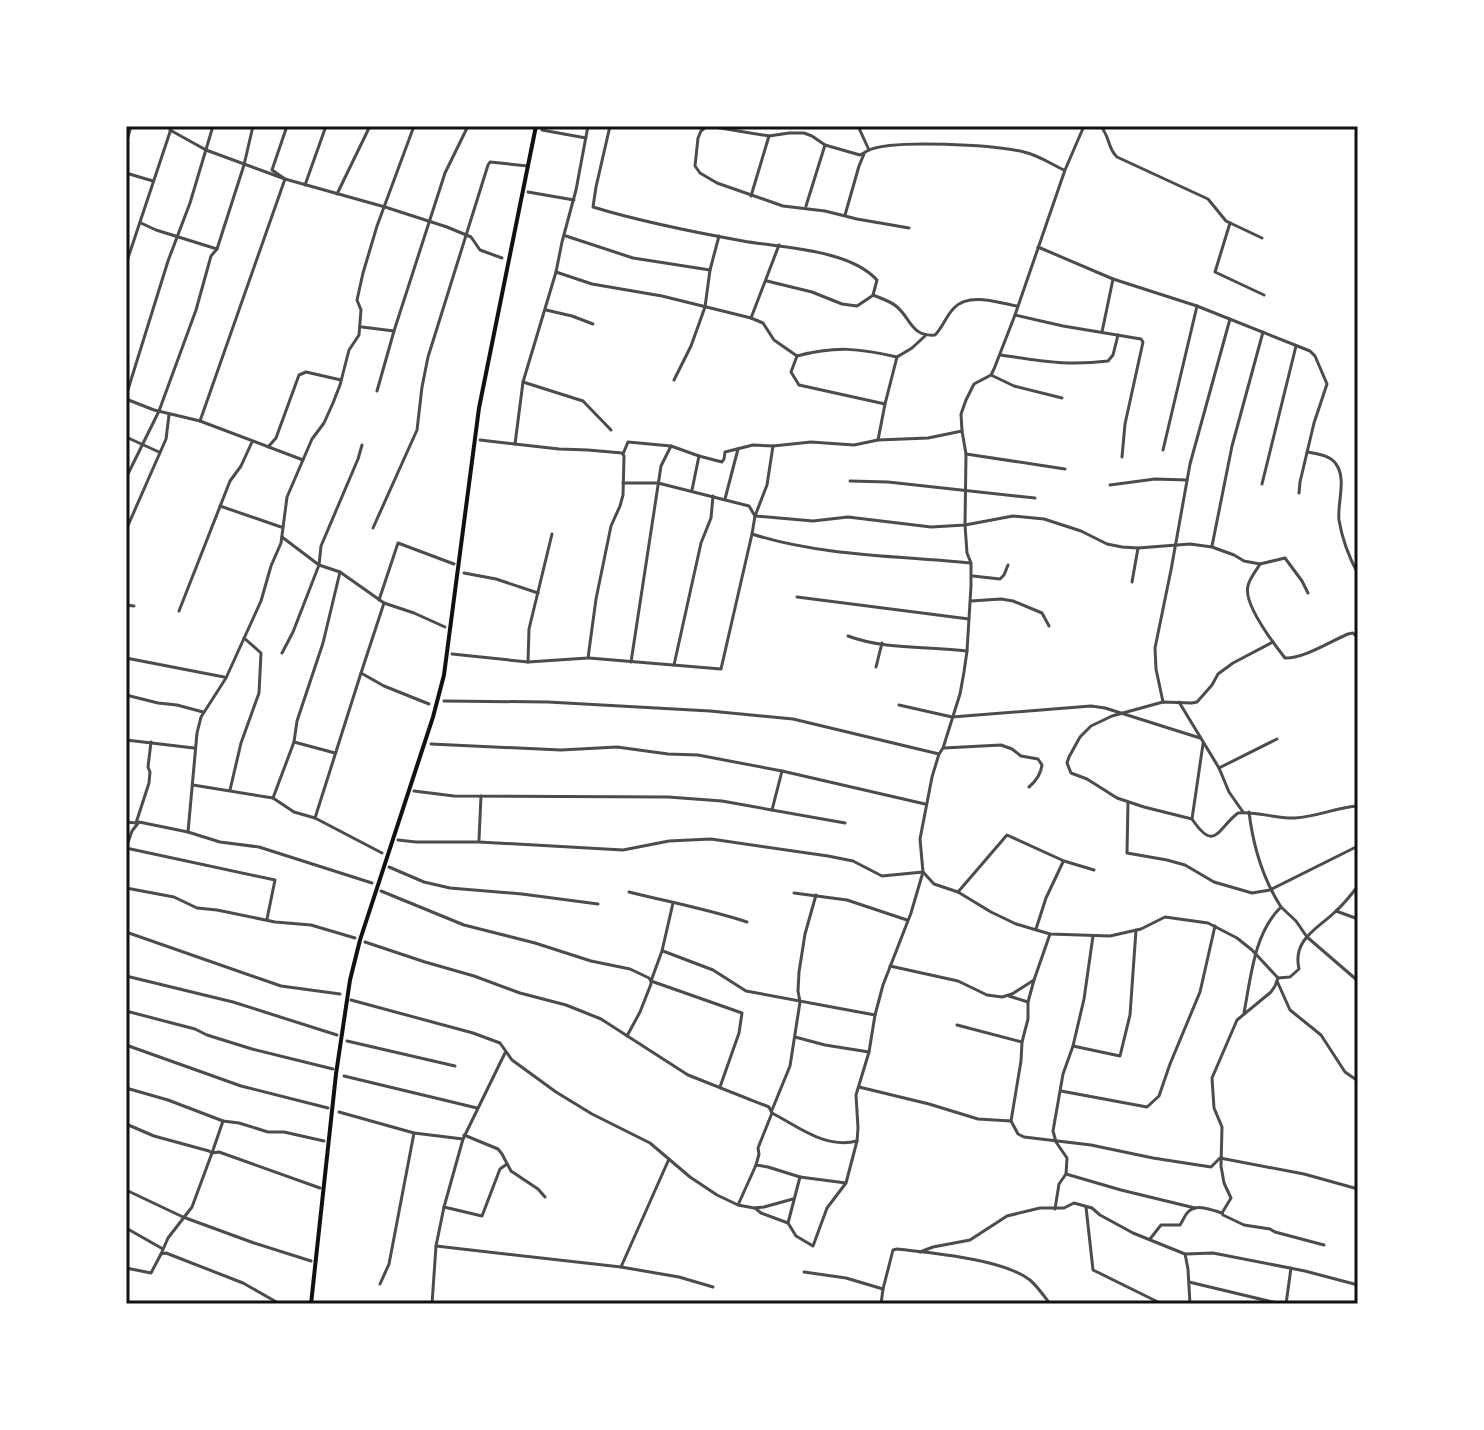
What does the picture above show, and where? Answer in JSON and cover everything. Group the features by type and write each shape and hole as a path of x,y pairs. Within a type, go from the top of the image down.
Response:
{"main road":[{"path":"311,1304 350,980 444,675 479,408 536,126"}],"street":[{"path":"126,144 131,126"},
{"path":"213,126 126,398 159,411 200,421 303,460"},
{"path":"126,478 159,411 196,310 211,256 217,249 244,165 253,126"},
{"path":"285,179 272,170 287,126"},
{"path":"305,185 326,126"},
{"path":"337,194 370,126"},
{"path":"188,832 197,733 203,712 226,678 261,601 281,537 287,497 312,439 324,423 349,350 359,335 361,310 357,300 370,248 414,126"},
{"path":"377,391 445,173 468,126"},
{"path":"515,444 523,382 556,272 588,126"},
{"path":"610,126 593,207 658,224 801,248 859,267 877,280 873,295 857,306 767,281"},
{"path":"909,228 783,206 717,183 695,166 701,131 708,126 734,127 769,136 804,133 825,145 859,155 890,145 944,144 998,149 1025,152 1065,170"},
{"path":"845,215 859,166 867,151 858,126"},
{"path":"754,1208 788,1223 796,1236 813,1246 827,1208 846,1183 857,1141 855,1101 858,1087 869,1052 875,1015 923,872 920,839 932,777 960,694 967,651 971,563 965,525 966,454 961,414 970,390 978,381 991,375 1000,354 1065,170 1084,126"},
{"path":"1100,126 1107,133 1117,157 1208,199 1222,218 1262,238"},
{"path":"126,264 171,128 206,150 244,165 429,221 473,239 480,250 502,258"},
{"path":"542,130 586,138"},
{"path":"751,196 769,136"},
{"path":"806,208 825,145"},
{"path":"373,528 417,430 428,357 490,162 528,166"},
{"path":"126,173 153,181"},
{"path":"200,421 285,179"},
{"path":"528,192 574,200"},
{"path":"140,223 217,249"},
{"path":"1230,223 1215,272 1264,295"},
{"path":"565,235 633,258 710,270"},
{"path":"674,380 705,307 719,236"},
{"path":"751,318 779,245"},
{"path":"1038,247 1113,279 1197,306 1306,348 1315,356 1327,381 1299,493"},
{"path":"556,272 592,284 662,296 751,318 763,323 774,340 797,356 817,351 860,349 897,357 926,336 935,335 952,309 960,303 981,299 1017,306"},
{"path":"1102,332 1113,279"},
{"path":"873,295 898,307 914,329 926,336"},
{"path":"1163,450 1197,306"},
{"path":"546,310 593,324"},
{"path":"1015,315 1141,339 1143,342 1125,424 1122,457"},
{"path":"1163,702 1155,648 1198,431 1230,319"},
{"path":"360,327 394,331"},
{"path":"1212,547 1232,446 1263,332"},
{"path":"1000,354 1057,364 1081,365 1108,361 1113,355 1118,335"},
{"path":"1262,484 1296,346"},
{"path":"797,356 791,372 799,385 885,404"},
{"path":"878,440 897,357"},
{"path":"268,447 276,438 299,375 306,372 341,380"},
{"path":"991,375 1014,386 1062,398"},
{"path":"523,382 583,401 611,430"},
{"path":"126,530 159,459 166,439 169,413"},
{"path":"588,658 611,526 620,506 623,454 628,442 671,446 722,462 725,452 753,445 811,442 854,445 878,440 928,438 962,431"},
{"path":"126,437 159,452"},
{"path":"480,440 623,454"},
{"path":"179,611 230,481 252,442"},
{"path":"282,653 319,565 321,546 362,445"},
{"path":"631,663 661,466 671,446"},
{"path":"452,654 528,662 588,658 719,670 723,667 755,516 767,485 773,446"},
{"path":"725,499 738,449"},
{"path":"1307,452 1330,458 1339,466 1339,520 1349,557 1358,574"},
{"path":"966,454 1065,469"},
{"path":"692,490 699,456"},
{"path":"1110,485 1155,479 1187,480"},
{"path":"850,481 888,482 1035,498"},
{"path":"623,483 658,483 692,490 749,506 755,516"},
{"path":"674,665 701,543 711,518 713,496"},
{"path":"220,506 282,527"},
{"path":"755,516 813,521 848,517 931,527 965,525 1013,516 1044,519 1081,531 1107,544 1138,548 1176,544 1212,547 1244,561 1260,564 1285,558 1308,593"},
{"path":"528,662 529,629 552,534"},
{"path":"752,534 823,549 971,563"},
{"path":"281,537 319,565 340,572 382,601 445,627"},
{"path":"315,818 398,543 454,564"},
{"path":"1132,582 1138,548"},
{"path":"1260,564 1248,585 1247,596 1285,658 1348,634 1353,633 1358,638"},
{"path":"971,575 1000,579 1008,565"},
{"path":"273,798 294,742 297,721 323,643 340,572"},
{"path":"464,573 496,579 538,593"},
{"path":"797,597 969,619"},
{"path":"969,601 1013,601 1042,613 1049,626"},
{"path":"126,605 134,606"},
{"path":"848,636 862,641 967,651"},
{"path":"230,790 241,743 259,693 261,653 244,638"},
{"path":"1273,642 1218,674 1197,702 1163,702 1107,718 1085,731 1069,757 1068,769 1128,802 1192,819 1210,837 1217,835 1235,815 1243,812 1292,818 1358,806"},
{"path":"876,667 882,643"},
{"path":"126,658 226,678"},
{"path":"361,673 429,704"},
{"path":"126,695 203,712"},
{"path":"444,701 548,702 793,719 939,754"},
{"path":"1179,702 1243,812"},
{"path":"899,705 952,717 1083,706 1105,708 1200,738"},
{"path":"1219,768 1277,739"},
{"path":"126,740 196,748"},
{"path":"151,742 149,783 126,848 275,880 267,920"},
{"path":"294,742 335,753"},
{"path":"1192,819 1204,742"},
{"path":"431,744 561,750 617,747 698,755 927,804"},
{"path":"943,748 1001,745 1021,756 1038,759 1042,765 1041,771 1029,787"},
{"path":"772,810 782,771"},
{"path":"192,785 273,798 294,812 315,818 382,853"},
{"path":"414,791 454,796 668,797 722,801 845,823"},
{"path":"479,842 481,796"},
{"path":"1128,802 1127,853 1185,865 1214,882 1252,893 1270,890 1358,846"},
{"path":"1249,812 1252,841 1270,890 1307,937 1358,981"},
{"path":"126,822 142,822 220,842 259,847 372,883"},
{"path":"958,892 1007,835 1064,861 1094,870"},
{"path":"398,840 623,850 669,841 711,839 853,861 882,876 923,872"},
{"path":"1036,929 1046,898 1064,861"},
{"path":"389,867 424,882 450,888 598,904"},
{"path":"923,872 934,884 958,892 991,912 1016,924 1050,934 1110,936 1136,930 1165,917 1215,926 1256,953 1278,980 1290,1010 1321,1035 1345,1072 1358,1081"},
{"path":"126,888 174,897 197,908 311,925 355,938"},
{"path":"1222,1213 1231,1198 1224,1183 1220,1158 1222,1127 1214,1108 1212,1078 1234,1026 1244,1013 1271,992 1278,980 1290,977 1299,969 1297,960 1311,930 1336,911 1357,888"},
{"path":"381,891 464,925 630,969 651,981 742,1013 739,1033 720,1087"},
{"path":"629,892 747,922"},
{"path":"794,893 847,900 908,921"},
{"path":"738,1205 756,1165 758,1148 790,1066 800,1002 799,972 816,895"},
{"path":"627,1036 640,1012 662,951 673,903"},
{"path":"1244,1013 1258,945 1273,915 1281,907"},
{"path":"1336,911 1358,919"},
{"path":"1061,1091 1147,1107 1154,1102 1200,992 1215,926"},
{"path":"1073,1046 1118,1057 1122,1052 1130,1015 1136,930"},
{"path":"126,932 281,986 340,994"},
{"path":"1050,934 1028,1002 1028,1019 1011,1121 1018,1134 1211,1167 1220,1158"},
{"path":"1055,1209 1059,1184 1066,1174 1067,1158 1056,1142 1053,1131 1063,1074 1084,999 1093,936"},
{"path":"365,942 566,1005 601,1019 688,1075 772,1111 816,1137 833,1144 857,1141"},
{"path":"662,951 713,970 746,991 875,1015"},
{"path":"890,966 958,981 987,995 1002,997 1034,980"},
{"path":"126,976 233,1002 337,1035"},
{"path":"1008,996 1028,1002"},
{"path":"351,1000 500,1043 512,1060 556,1092 650,1143 690,1177 738,1205 764,1207 793,1199"},
{"path":"126,1011 252,1049 333,1069"},
{"path":"957,1025 1022,1042"},
{"path":"795,1037 869,1052"},
{"path":"347,1041 455,1066"},
{"path":"126,1045 241,1086 328,1108"},
{"path":"432,1304 436,1246 464,1137 506,1051"},
{"path":"344,1076 477,1108"},
{"path":"858,1087 978,1119 1011,1121"},
{"path":"126,1088 223,1121 324,1141"},
{"path":"339,1112 414,1133 464,1137 498,1149 511,1171 545,1197"},
{"path":"126,1268 151,1273 168,1238 192,1207 223,1121"},
{"path":"126,1124 154,1136 212,1153 219,1152 320,1188"},
{"path":"380,1284 389,1264 414,1133"},
{"path":"1220,1158 1304,1174 1358,1189"},
{"path":"621,1267 669,1159"},
{"path":"444,1207 482,1216 500,1169 507,1164"},
{"path":"756,1165 800,1177 846,1183"},
{"path":"1066,1174 1204,1208 1222,1213 1244,1225 1270,1229 1324,1245"},
{"path":"788,1223 800,1177"},
{"path":"126,1190 183,1217 311,1261"},
{"path":"920,1252 970,1240 1007,1216 1040,1208 1064,1208 1074,1203 1086,1205 1133,1233 1185,1254 1213,1253 1358,1285"},
{"path":"1086,1205 1093,1270 1162,1304"},
{"path":"1149,1239 1161,1225 1180,1225 1188,1212 1195,1208"},
{"path":"126,1228 162,1251 232,1278 280,1304"},
{"path":"436,1246 621,1267 679,1277 713,1287"},
{"path":"881,1304 893,1250 972,1259 1017,1272 1030,1281 1050,1304"},
{"path":"1185,1254 1190,1304"},
{"path":"1189,1282 1284,1304 1291,1268"},
{"path":"804,1272 846,1278 883,1289"},
{"path":"268,1304 270,1298"}]}
